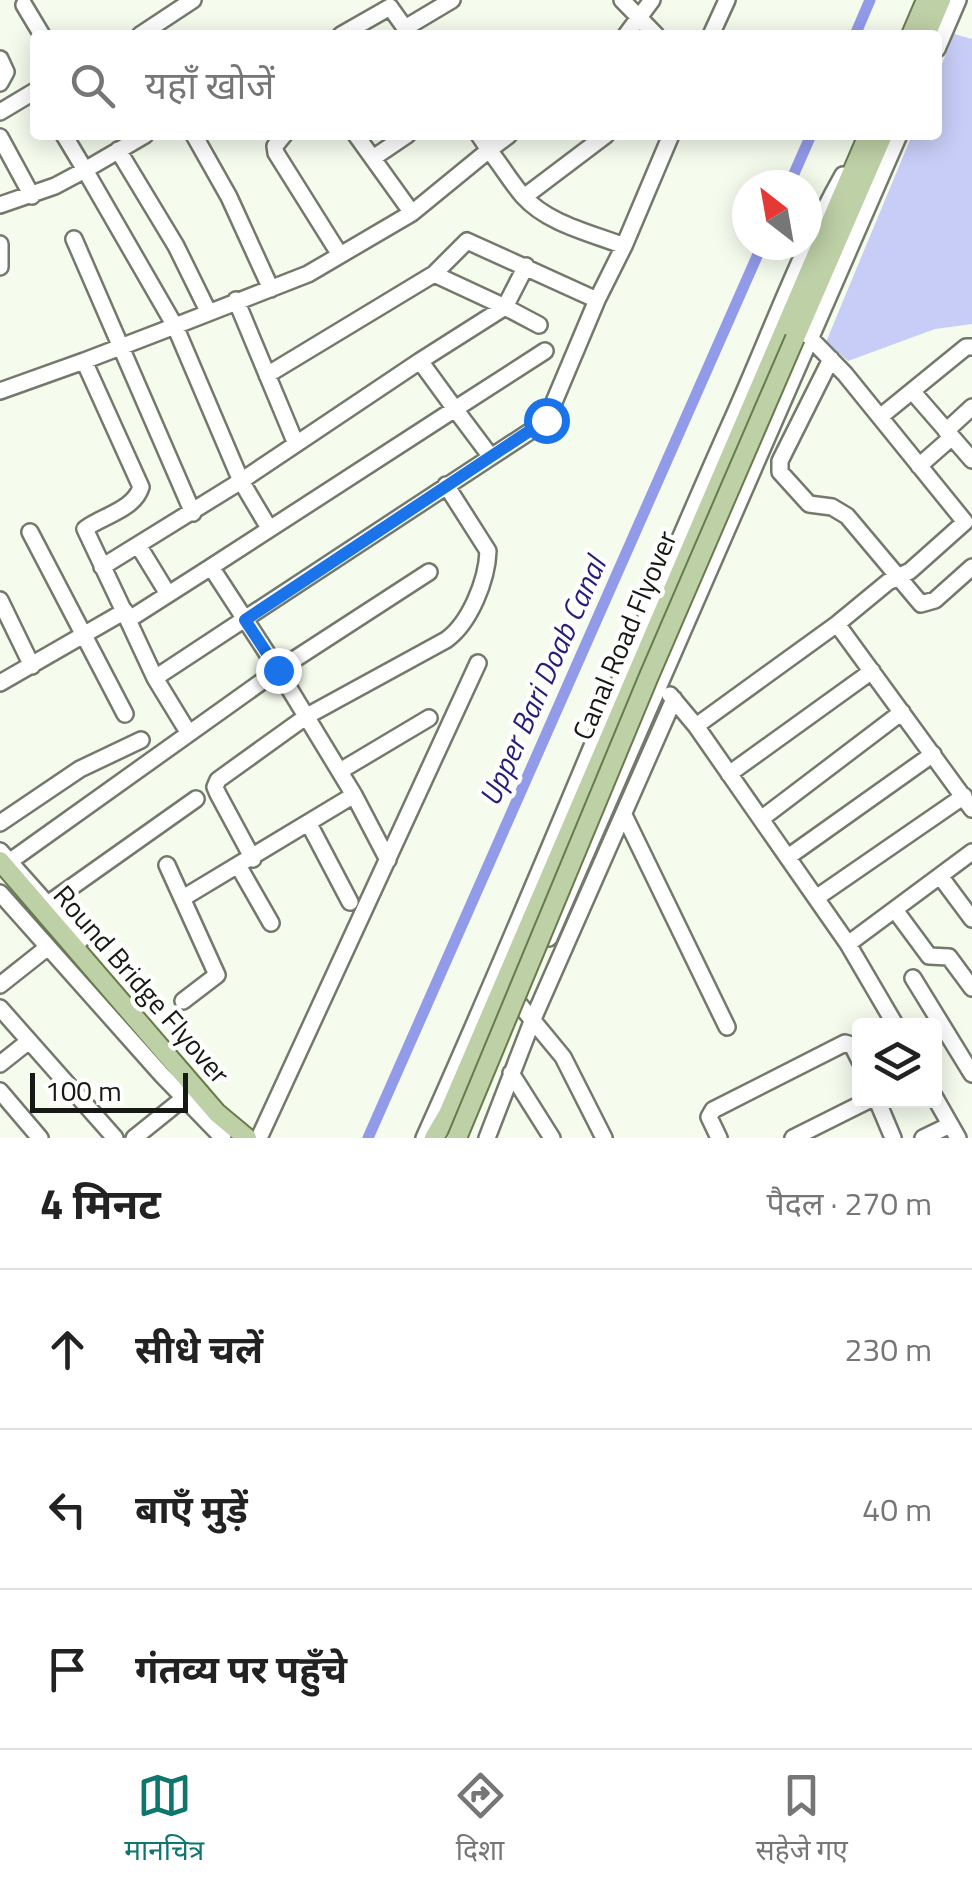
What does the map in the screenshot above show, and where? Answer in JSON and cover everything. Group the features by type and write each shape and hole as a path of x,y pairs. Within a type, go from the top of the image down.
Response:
{"main road":[{"path":"913,30 926,0"},
{"path":"928,30 942,0"},
{"name":"Canal Road Flyover","path":"457,1138 649,676 796,336 867,149"},
{"name":"Canal Road Flyover","path":"434,1138 796,336"},
{"name":"Round Bridge Flyover","path":"2,862 227,1138"},
{"name":"Round Bridge Flyover","path":"2,862 217,1112 247,1138"}],"street":[{"path":"148,30 193,0"},
{"path":"409,30 452,0"},
{"path":"622,0 651,30"},
{"path":"631,30 652,0"},
{"path":"713,30 727,0"},
{"path":"942,37 958,0"},
{"path":"28,2 40,30"},
{"path":"348,30 388,3 407,30"},
{"path":"0,58 6,72 0,83"},
{"path":"0,112 30,95"},
{"path":"0,137 32,196"},
{"path":"67,140 176,326 242,482 269,528"},
{"path":"0,204 32,196 135,140"},
{"path":"197,140 230,197 272,289"},
{"path":"280,140 276,152 340,255"},
{"path":"359,140 412,213"},
{"path":"372,158 399,140"},
{"path":"483,140 524,197 553,219 624,246"},
{"path":"0,391 308,274 412,213 503,140"},
{"path":"524,197 599,140"},
{"path":"155,678 546,420 669,140"},
{"path":"457,1138 520,1005 660,685 796,336 871,200 897,140"},
{"path":"867,149 871,200"},
{"path":"424,1138 806,249 842,176 867,149"},
{"path":"118,150 176,246 208,311"},
{"path":"74,239 193,512"},
{"path":"267,375 434,274 470,241 596,300"},
{"path":"0,244 0,267"},
{"path":"102,568 242,482 505,307 526,266"},
{"path":"434,274 539,325"},
{"path":"236,300 296,444"},
{"path":"696,726 969,525 831,358 796,336"},
{"path":"880,417 966,347 972,347"},
{"path":"0,683 168,594 545,351"},
{"path":"831,358 780,461 780,472 809,504 832,507 847,516 896,578 924,604 972,567"},
{"path":"84,361 140,487 139,495 124,507 84,529 155,678 188,732"},
{"path":"420,361 490,457"},
{"path":"912,391 972,460"},
{"path":"919,466 972,407"},
{"path":"271,923 215,784 307,716 446,640 464,622 486,567 488,551 446,485"},
{"path":"30,532 125,714"},
{"path":"138,545 168,594"},
{"path":"211,567 340,770 388,860"},
{"path":"429,572 278,670 2,862 49,903 214,1100 259,1138 478,662"},
{"path":"0,600 32,666"},
{"path":"816,898 968,802 837,624"},
{"path":"729,774 872,671"},
{"path":"660,685 696,726 848,944 891,1018"},
{"path":"487,1138 533,1019 674,699"},
{"path":"761,819 902,712"},
{"path":"340,770 429,718"},
{"path":"0,824 80,769 141,740"},
{"path":"788,858 933,754"},
{"path":"183,898 354,795"},
{"path":"49,903 196,800"},
{"path":"624,814 728,1027"},
{"path":"309,824 350,902"},
{"path":"848,944 972,852"},
{"path":"167,865 217,974 182,1001"},
{"path":"940,876 972,918"},
{"path":"0,893 227,1138"},
{"path":"894,910 929,956 949,957 972,988"},
{"path":"0,985 48,947"},
{"path":"912,978 972,1074"},
{"path":"520,1005 563,1057 604,1138"},
{"path":"0,1008 115,1138"},
{"path":"0,1064 29,1041"},
{"path":"719,1138 709,1116 714,1110 804,1061 848,1042 852,1048"},
{"path":"511,1073 552,1138"},
{"path":"0,1091 40,1138"},
{"path":"134,1138 185,1097"},
{"path":"794,1138 853,1108"},
{"path":"880,1108 893,1138"},
{"path":"924,1138 954,1131 941,1108"}],"shaded area":[{"path":"954,34 972,39 972,324 935,329 848,361 826,342 910,140 942,140 942,64"}],"waterway":[{"name":"Upper Bari Doab Canal","path":"857,30 870,0"},
{"name":"Upper Bari Doab Canal","path":"796,170 809,140"},
{"name":"Upper Bari Doab Canal","path":"368,1138 755,260"}],"route":[{"path":"278,670 245,620 546,420"}]}
